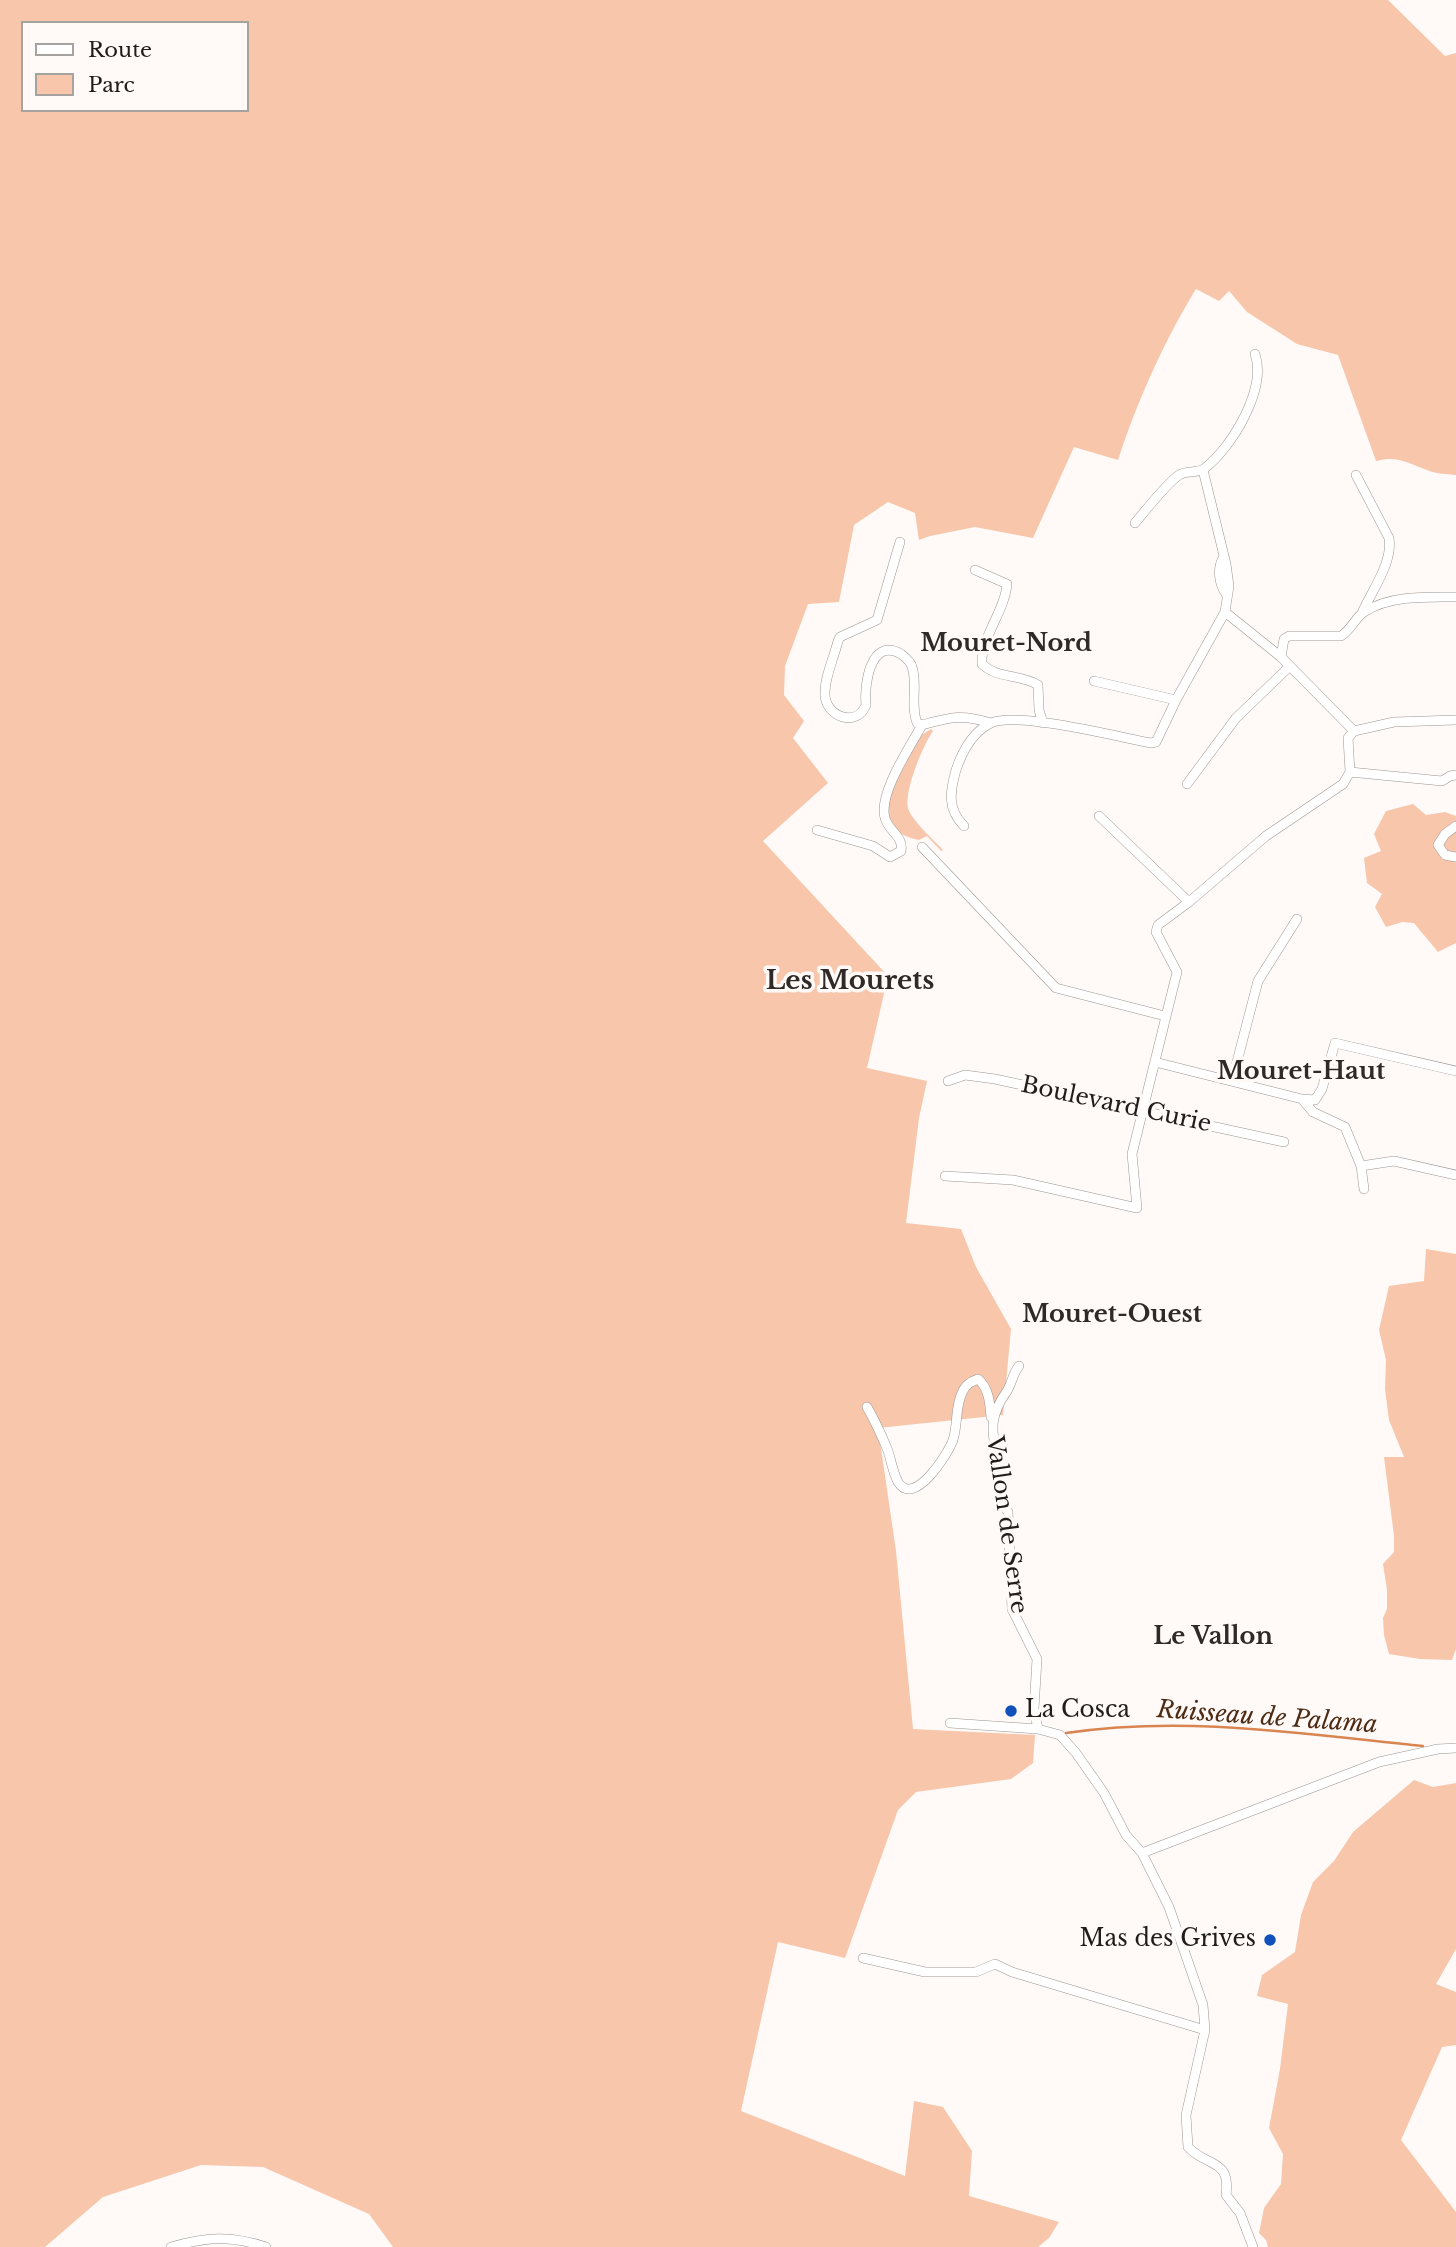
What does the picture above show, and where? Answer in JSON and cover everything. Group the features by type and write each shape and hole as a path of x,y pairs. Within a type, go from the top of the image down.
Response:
{"street":[{"path":"1135,523 1180,474 1203,470 1230,440 1248,410 1259,366 1255,355"},
{"path":"900,542 880,614 873,623 841,637 825,697 828,706 839,717 854,718 860,715 866,705 864,685 873,660 882,652 895,652 905,657 912,667 915,717 917,723 922,725 956,716 991,723 1014,720 1151,743 1160,737 1176,700 1225,612 1229,586 1223,544 1203,470"},
{"path":"1281,657 1284,639 1294,636 1341,636 1348,632 1362,613 1389,557 1389,537 1356,475"},
{"path":"975,570 1007,584 982,664 994,673 1038,685 1043,723"},
{"path":"1362,613 1381,605 1418,597 1456,597"},
{"path":"1225,612 1281,657 1354,731"},
{"path":"1187,783 1236,718 1290,666"},
{"path":"1094,681 1176,700"},
{"path":"945,1176 1013,1180 1137,1208 1132,1154 1177,972 1156,932 1158,925 1266,836 1343,784 1350,772 1348,738 1354,731 1394,722 1456,720"},
{"path":"964,826 951,807 952,786 961,756 977,732 991,723"},
{"path":"817,830 873,846 890,857 901,851 899,838 886,822 884,803 922,725"},
{"path":"1350,772 1442,781 1456,775"},
{"path":"1099,816 1189,902"},
{"path":"1456,826 1445,834 1438,845 1445,855 1456,857"},
{"path":"922,847 1056,988 1165,1016"},
{"path":"1232,1080 1258,981 1297,919"},
{"path":"1155,1062 1315,1100 1322,1088 1335,1044 1456,1071"},
{"name":"Boulevard Curie","path":"948,1080 965,1075 995,1079 1284,1142"},
{"path":"1302,1099 1313,1112 1345,1127 1361,1166 1364,1189"},
{"path":"1361,1166 1394,1161 1456,1175"},
{"name":"Vallon de Serre","path":"1019,1366 998,1402 992,1429 999,1474 999,1500 1008,1512 1012,1609 1037,1658 1034,1709 1038,1729"},
{"path":"867,1407 887,1449 898,1483 904,1488 914,1488 924,1483 944,1457 953,1440 959,1398 963,1389 978,1379 986,1391 992,1429"},
{"path":"950,1723 1038,1729 1065,1738 1104,1793 1126,1835 1142,1853 1165,1898 1203,2005 1205,2030 1186,2115 1188,2147 1196,2155 1218,2164 1222,2169 1227,2183 1226,2195 1240,2213 1253,2247"},
{"path":"1142,1853 1379,1762 1438,1749 1456,1748"},
{"path":"863,1958 925,1972 976,1972 995,1964 1012,1972 1205,2030"},
{"path":"171,2247 201,2238 222,2237 266,2247"}],"green space":[{"path":"0,0 1388,0 1445,56 1456,53 1456,475 1434,472 1396,459 1376,461 1338,355 1297,344 1247,312 1229,291 1219,301 1196,289 1152,372 1118,460 1074,447 1033,538 975,527 919,540 915,513 888,502 854,525 839,602 808,604 785,666 784,695 804,721 793,738 828,783 763,841 888,976 867,1068 927,1081 919,1118 906,1223 961,1229 976,1267 1011,1329 1003,1415 878,1428 896,1551 913,1729 1035,1735 1033,1763 1011,1779 916,1792 898,1810 845,1958 778,1942 741,2111 905,2176 914,2101 943,2107 972,2151 969,2196 1059,2222 1049,2238 1038,2247 393,2247 369,2214 263,2167 201,2165 103,2197 45,2247 0,2247"},
{"path":"931,729 933,731 912,780 908,808 918,824 943,850 941,851 927,836 919,840 903,835 893,825 888,812 889,795 920,736"},
{"path":"1413,804 1426,815 1445,812 1456,816 1456,943 1438,952 1414,923 1402,922 1386,927 1375,907 1382,894 1367,883 1364,858 1381,851 1374,834 1386,811"},
{"path":"1426,1249 1456,1254 1456,1649 1452,1660 1389,1654 1384,1635 1383,1618 1387,1609 1387,1590 1383,1564 1394,1552 1394,1536 1384,1457 1404,1457 1389,1420 1385,1389 1386,1360 1379,1330 1389,1286 1424,1281"},
{"path":"1414,1780 1433,1787 1456,1783 1456,1949 1436,1984 1456,1992 1456,2045 1442,2047 1401,2140 1456,2212 1456,2247 1268,2247 1266,2240 1259,2233 1264,2208 1281,2184 1283,2154 1269,2128 1288,2004 1257,1996 1262,1975 1295,1952 1301,1915 1313,1882 1334,1861 1353,1832"}],"waterway":[{"name":"Ruisseau de Palama","path":"1066,1733 1111,1728 1200,1726 1423,1746"}],"place":[{"name":"La Cosca","path":"1011,1711"},
{"name":"Mas des Grives","path":"1270,1940"}],"district":[{"name":"Mouret-Nord","path":"1006,644"},
{"name":"Les Mourets","path":"850,982"},
{"name":"Mouret-Haut","path":"1301,1072"},
{"name":"Mouret-Ouest","path":"1112,1315"},
{"name":"Le Vallon","path":"1213,1637"}]}
